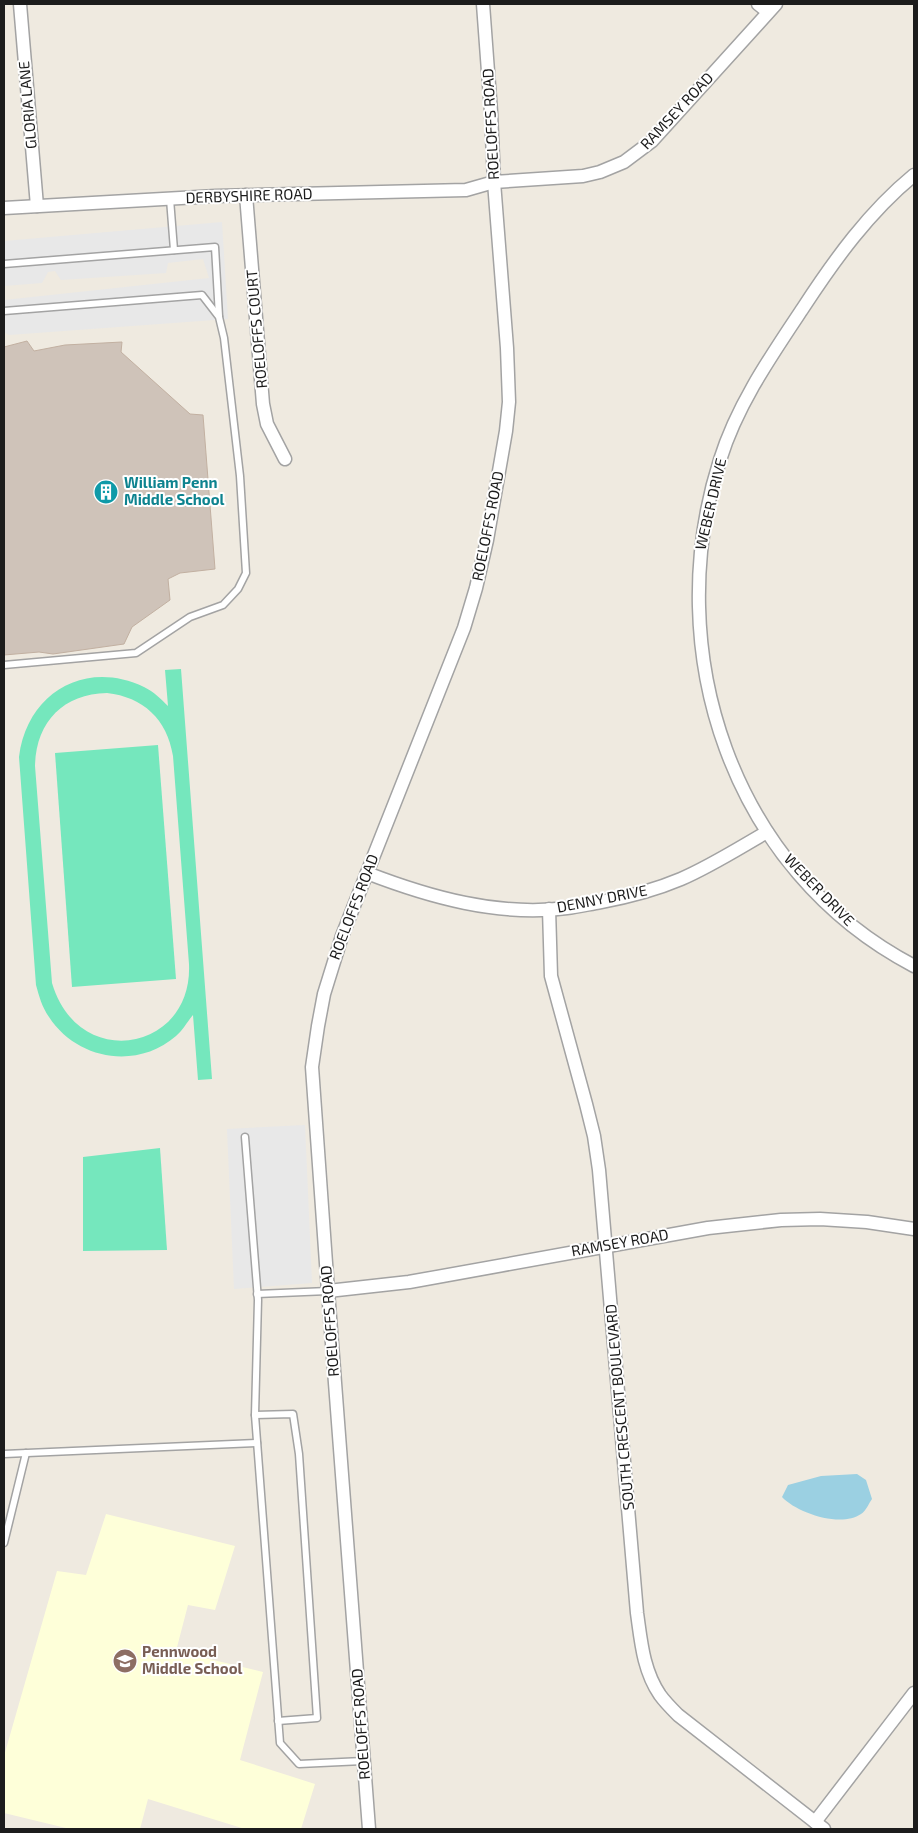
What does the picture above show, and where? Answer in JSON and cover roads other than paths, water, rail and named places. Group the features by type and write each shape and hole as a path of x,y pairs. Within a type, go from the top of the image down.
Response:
{"street":[{"name":"GLORIA LANE","path":"20,4 37,206"},
{"name":"ROELOFFS ROAD","path":"369,1829 312,1067 318,1026 332,965 464,628 487,540 506,431 509,402 508,348 494,182 483,4"},
{"name":"RAMSEY ROAD","path":"494,182 583,176 600,172 624,162 652,141 767,7"},
{"name":"WEBER DRIVE","path":"914,175 874,213 849,242 785,334 745,400 720,458 706,518 699,560 698,603 700,640 706,680 716,721 731,763 767,832 787,860 842,917 866,937 914,966"},
{"name":"DERBYSHIRE ROAD","path":"4,208 246,196 466,190 494,182"},
{"name":"ROELOFFS COURT","path":"246,196 263,404 267,424 285,459"},
{"name":"DENNY DRIVE","path":"367,873 406,888 451,900 505,908 566,908 624,898 654,890 709,865 767,832"},
{"name":"SOUTH CRESCENT BOULEVARD","path":"549,909 550,976 594,1136 599,1170 637,1613 644,1658 650,1678 660,1695 678,1715 819,1826"},
{"name":"RAMSEY ROAD","path":"328,1291 409,1282 708,1228 781,1220 820,1219 867,1222 914,1229"},
{"path":"819,1826 914,1693"}],"lane":[{"path":"170,199 174,250"},
{"path":"4,264 215,247 219,317 224,338 240,476 246,573 238,589 223,605 190,617 136,653 4,665"},
{"path":"4,311 202,295 219,317"},
{"path":"245,1137 257,1294 255,1416 280,1743 299,1764 364,1761"},
{"path":"257,1294 328,1291"},
{"path":"255,1416 293,1414 299,1454 317,1718 278,1721"},
{"path":"4,1454 257,1443"},
{"path":"4,1543 26,1453"}],"water":[{"path":"857,1474 866,1480 872,1499 863,1513 852,1518 842,1520 820,1517 798,1508 782,1497 788,1485 821,1476"}],"place":[{"name":"William Penn Middle School","path":"106,492"},
{"name":"Pennwood Middle School","path":"125,1661"}]}
